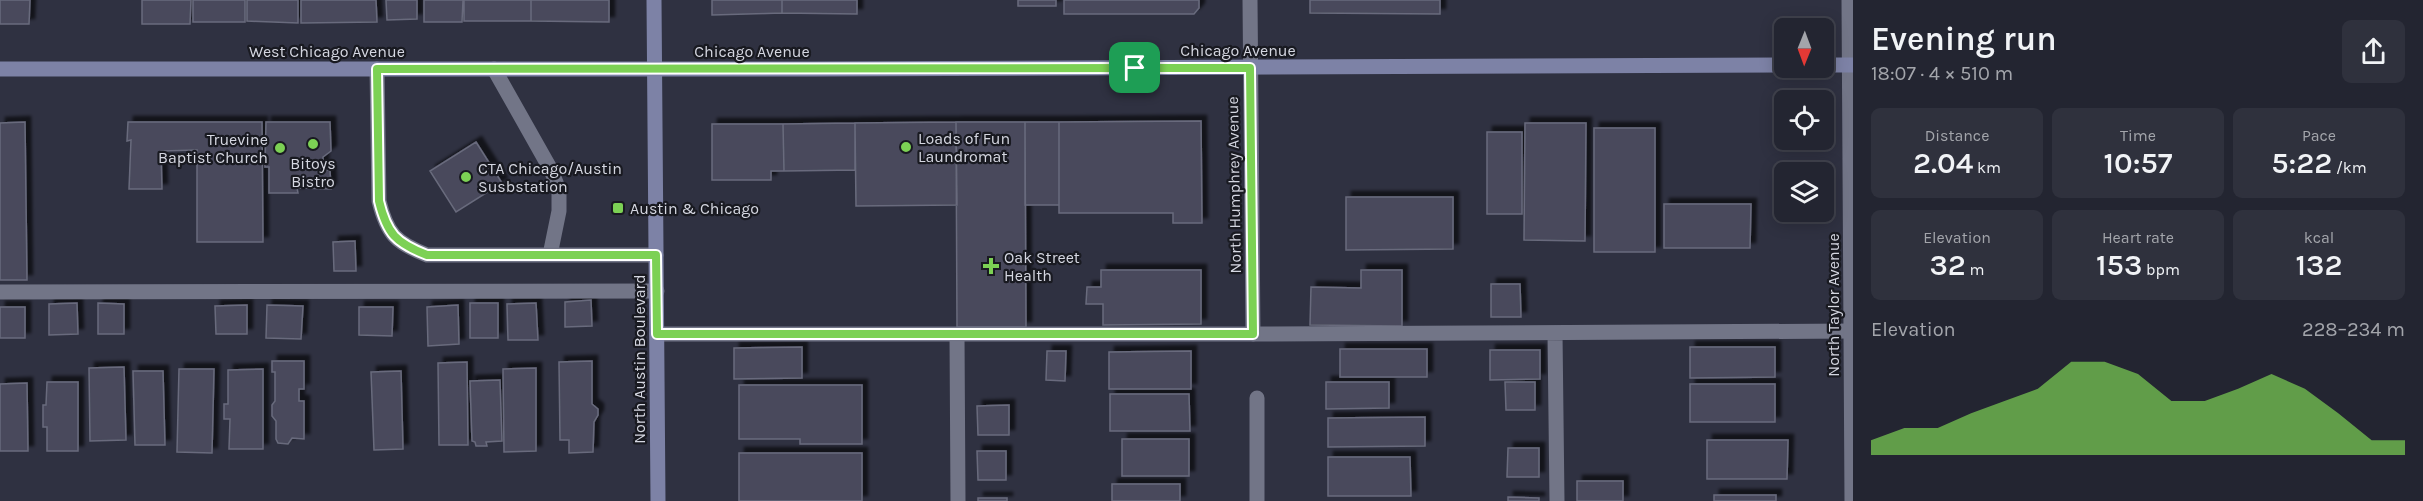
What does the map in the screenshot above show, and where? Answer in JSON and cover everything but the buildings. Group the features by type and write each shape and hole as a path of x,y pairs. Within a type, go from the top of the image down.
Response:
{"main road":[{"name":"North Austin Boulevard","path":"654,0 658,501"},
{"name":"Chicago Avenue","path":"655,69 1774,65"},
{"path":"1834,65 1851,65"},
{"name":"West Chicago Avenue","path":"0,69 655,69"}],"street":[{"name":"North Humphrey Avenue","path":"1250,0 1253,334"},
{"name":"North Taylor Avenue","path":"1849,0 1852,501"},
{"path":"377,69 379,201 384,221 392,235 405,246 427,255 656,255"},
{"path":"494,69 551,170 559,189 559,211 550,255"},
{"path":"0,292 657,291"},
{"path":"657,334 1852,331"},
{"path":"1555,333 1557,501"},
{"path":"957,334 958,501"},
{"path":"1257,398 1257,501"}],"place":[{"name":"Bitoys Bistro","path":"313,144"},
{"name":"Loads of Fun Laundromat","path":"906,147"},
{"name":"Truevine Baptist Church","path":"280,148"},
{"name":"CTA Chicago/Austin Susbstation","path":"466,177"},
{"name":"Austin & Chicago","path":"618,208"},
{"name":"Oak Street Health","path":"991,266"}],"route":[{"path":"1135,68 1250,68 1253,334 657,334 656,255 427,255 405,246 392,235 384,221 379,201 377,69 1135,68"}]}
